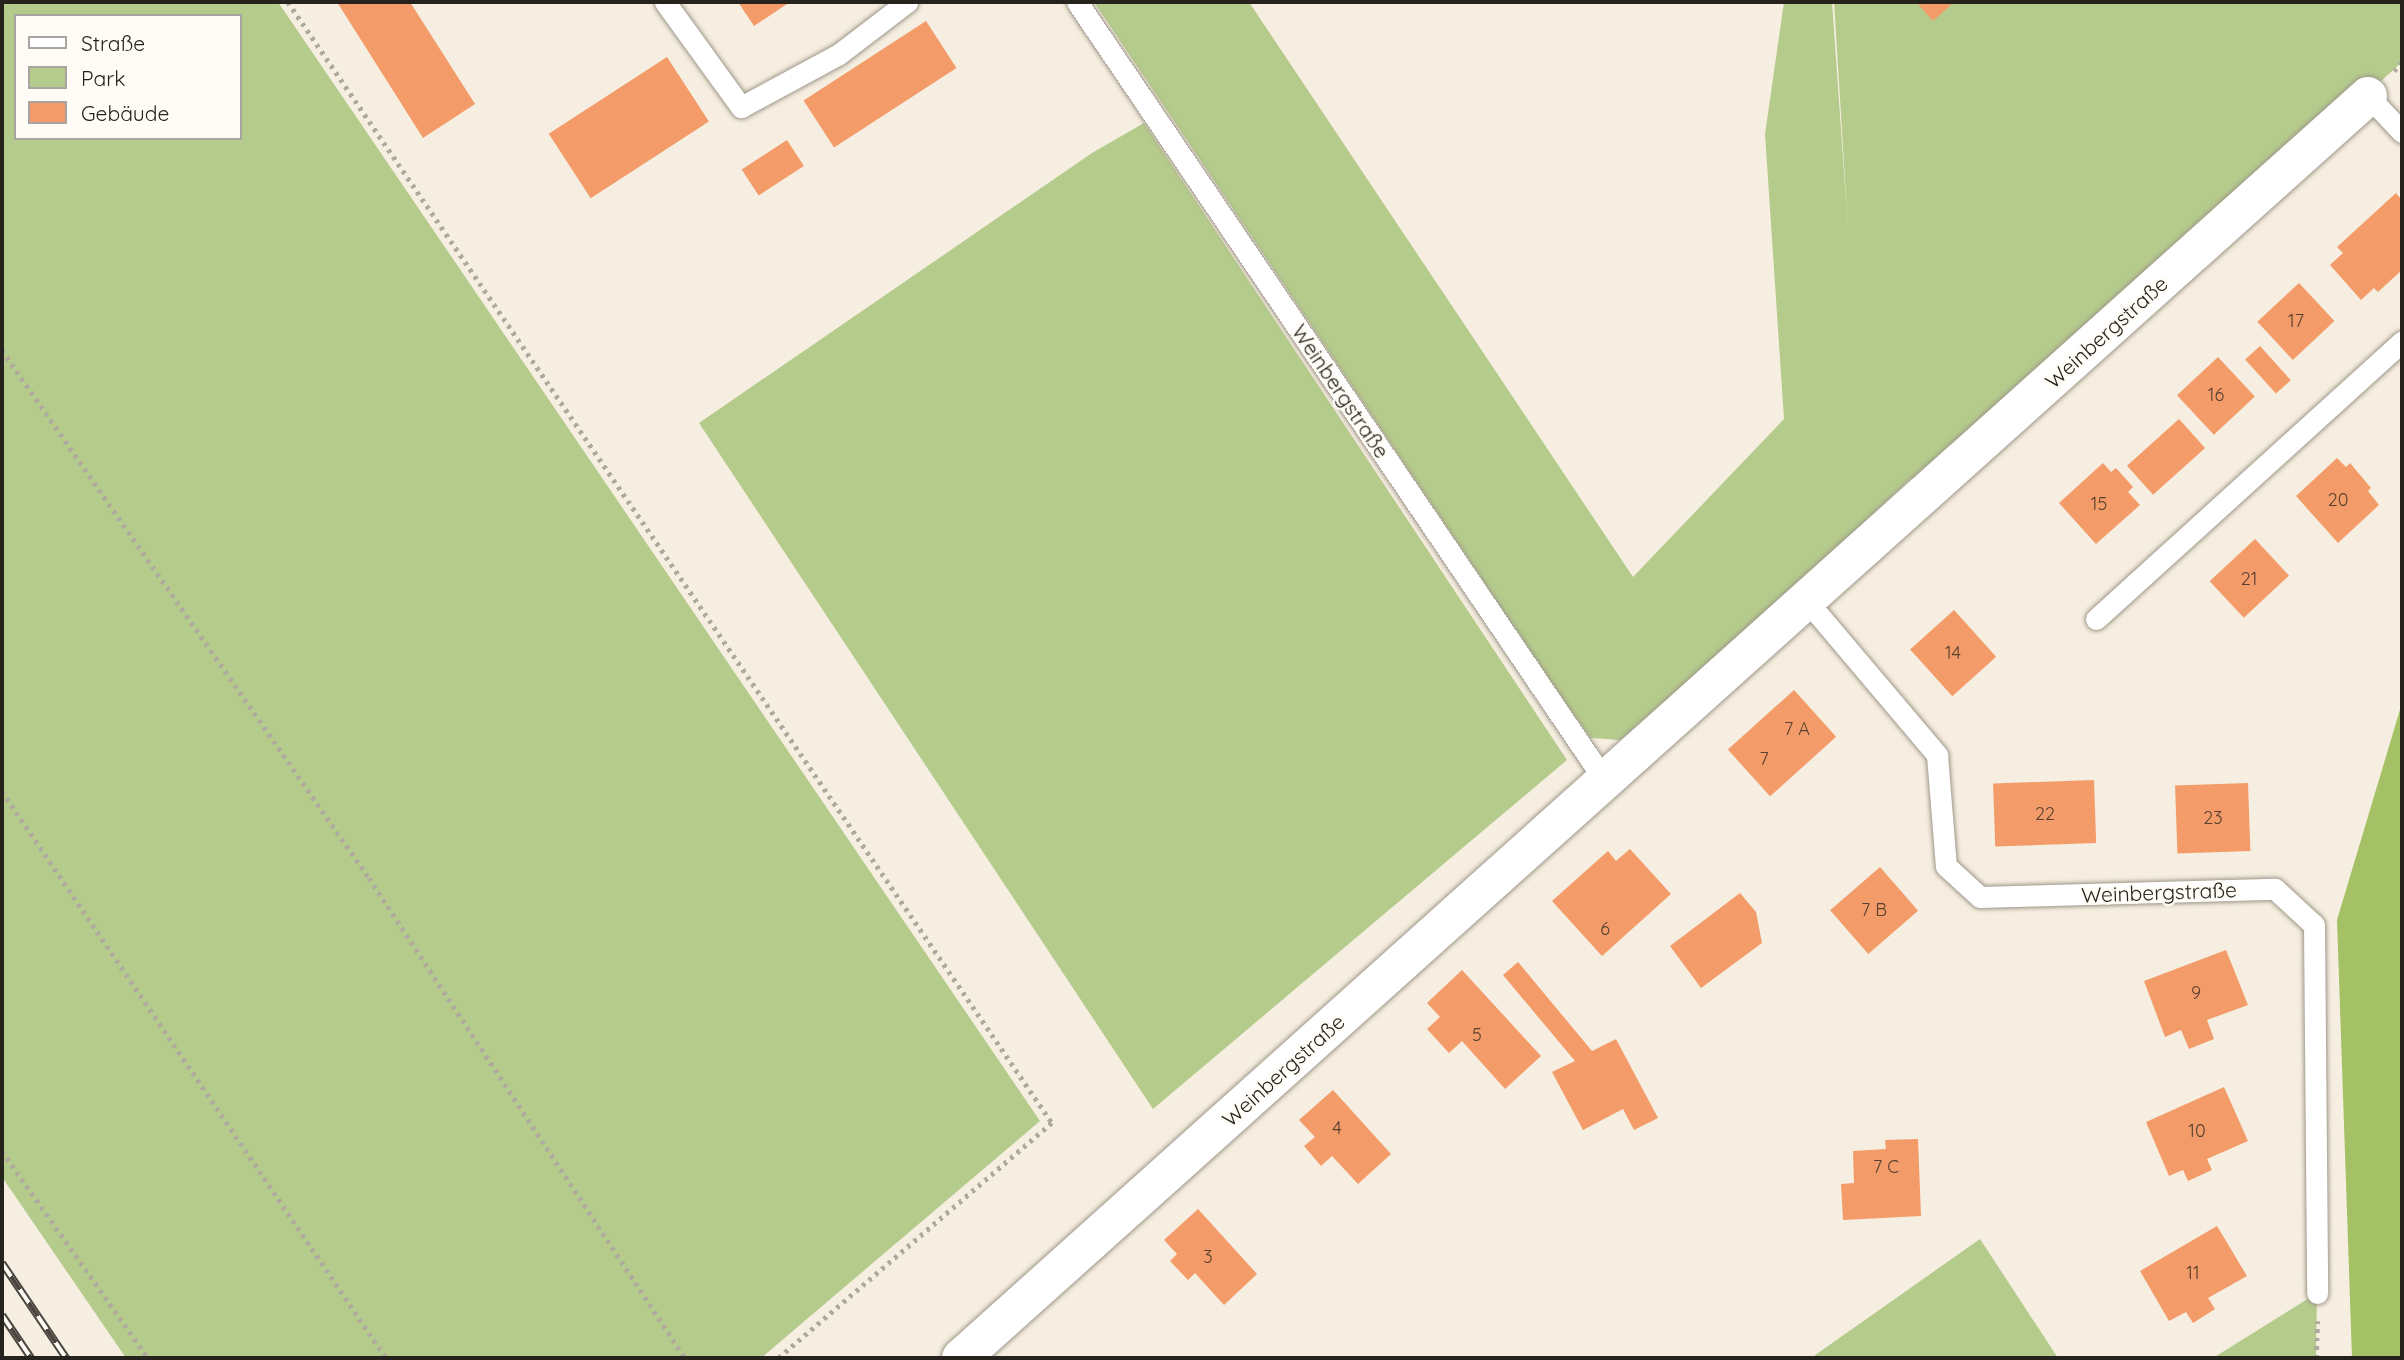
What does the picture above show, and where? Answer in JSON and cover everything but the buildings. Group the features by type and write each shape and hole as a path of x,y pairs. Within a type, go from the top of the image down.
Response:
{"street":[{"name":"Weinbergstraße","path":"961,1358 2368,96"}],"lane":[{"path":"665,2 741,107 839,54 907,2"},
{"name":"Weinbergstraße","path":"1077,2 1605,781"},
{"name":"Weinbergstraße","path":"2368,96 2402,132"},
{"path":"2096,619 2402,342"},
{"name":"Weinbergstraße","path":"1807,601 1937,755 1946,866 1980,897 2275,889 2314,925 2317,1293"}],"path":[{"path":"288,2 1052,1123 779,1358"},
{"path":"2,351 369,878 685,1358"},
{"path":"2,791 386,1358"},
{"path":"2,1151 148,1358"},
{"path":"2316,1358 2317,1293"}],"green space":[{"path":"2,2 278,2 1040,1121 761,1358 126,1358 2,1177"},
{"path":"1094,2 1249,2 1633,577 1784,419 1765,134 1784,2 1832,2 1848,228 1834,2 2402,2 2402,62 1925,496 1911,478 1763,619 1620,740 1591,738 1568,707"},
{"path":"1144,123 1567,760 1153,1109 699,423 1092,153"},
{"path":"2402,703 2402,1358 2352,1358 2337,920"},
{"path":"1980,1239 2058,1358 1811,1358"},
{"path":"2317,1293 2316,1358 2213,1358"}],"railway":[{"path":"2,1263 66,1358"},
{"path":"2,1315 31,1358"}]}
